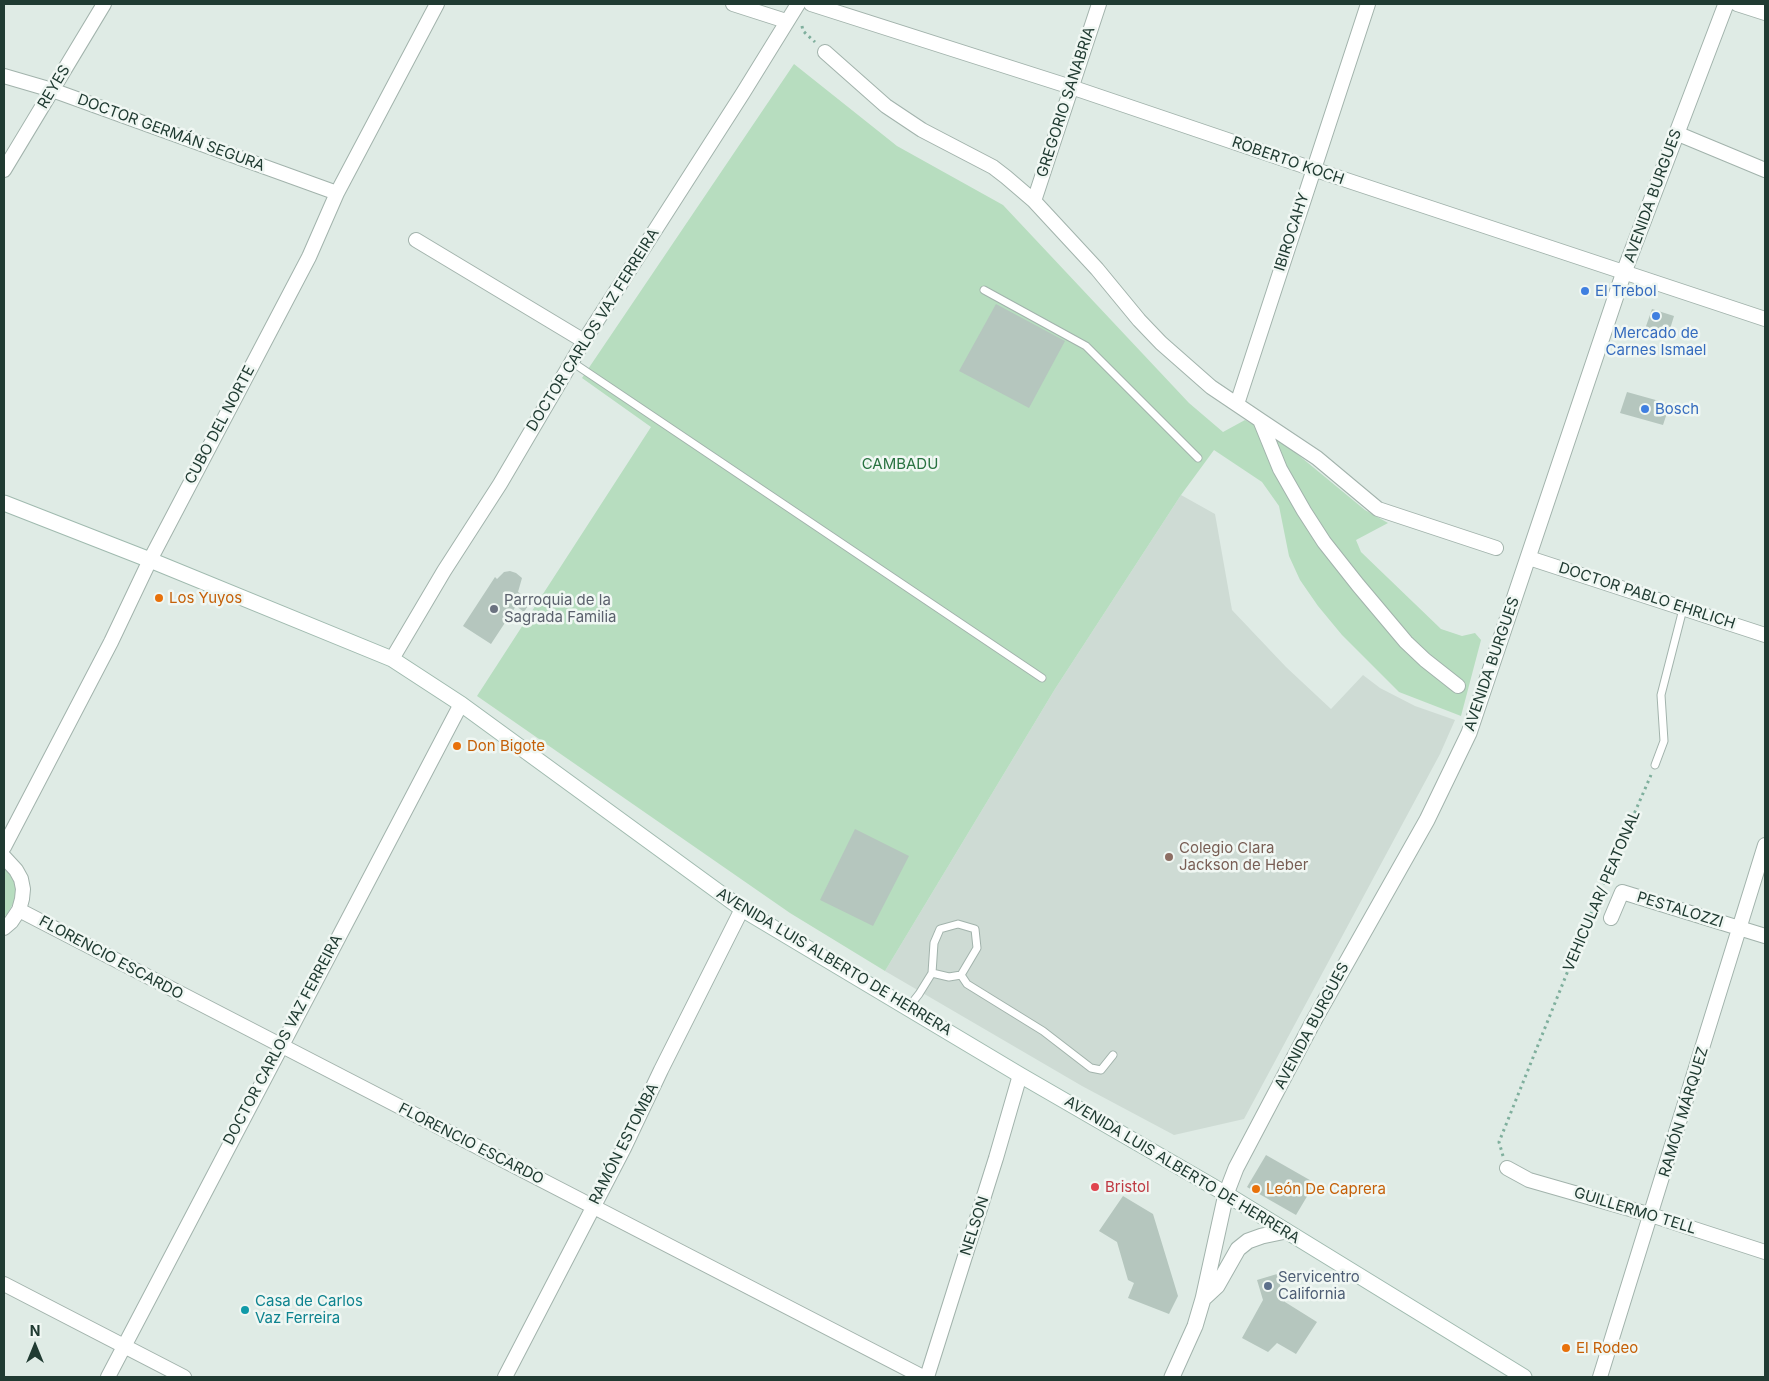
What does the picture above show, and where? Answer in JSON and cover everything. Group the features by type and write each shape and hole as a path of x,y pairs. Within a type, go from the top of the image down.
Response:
{"main road":[{"name":"AVENIDA BURGUES","path":"1172,1377 1195,1326 1203,1299 1226,1194 1240,1160 1313,1022 1427,820 1469,733 1624,272 1726,4"},
{"name":"AVENIDA LUIS ALBERTO DE HERRERA","path":"4,503 150,560 392,659 461,704 742,909 1020,1075 1226,1194 1524,1377"},
{"name":"AVENIDA BURGUES","path":"1203,1299 1217,1286 1238,1249 1248,1241 1286,1231"}],"street":[{"name":"REYES","path":"4,170 104,4"},
{"name":"CUBO DEL NORTE","path":"4,847 110,642 150,560 309,257 337,193 437,4"},
{"path":"733,4 786,22"},
{"name":"DOCTOR CARLOS VAZ FERREIRA","path":"392,659 444,571 500,484 584,341 738,102 798,4"},
{"name":"ROBERTO KOCH","path":"811,4 1071,87 1765,319"},
{"name":"GREGORIO SANABRIA","path":"1034,201 1098,4"},
{"name":"IBIROCAHY","path":"1237,404 1368,4"},
{"path":"1737,4 1765,13"},
{"path":"825,52 886,106 922,130 993,167 1034,201 1097,269 1138,320 1211,387 1317,458 1378,509 1496,548"},
{"name":"DOCTOR GERMÁN SEGURA","path":"4,76 52,90 337,193"},
{"path":"1676,133 1765,170"},
{"path":"416,240 584,341"},
{"path":"1260,420 1280,469 1324,542 1406,642 1458,686"},
{"name":"DOCTOR PABLO EHRLICH","path":"1529,558 1765,635"},
{"name":"DOCTOR CARLOS VAZ FERREIRA","path":"108,1377 461,704"},
{"name":"RAMÓN MÁRQUEZ","path":"1600,1377 1652,1215 1765,846"},
{"path":"4,857 10,862 21,879 22,899 19,910 11,922 4,928"},
{"name":"PESTALOZZI","path":"1611,918 1622,892 1765,936"},
{"name":"RAMÓN ESTOMBA","path":"505,1377 624,1148 742,909"},
{"name":"FLORENCIO ESCARDO","path":"19,910 923,1377"},
{"name":"NELSON","path":"927,1377 1020,1075"},
{"name":"GUILLERMO TELL","path":"1507,1168 1529,1180 1652,1215 1765,1252"},
{"path":"4,1284 184,1377"}],"lane":[{"path":"984,290 1086,346 1198,458"},
{"path":"572,362 1042,678"},
{"path":"1655,765 1664,741 1660,695 1683,608"},
{"path":"908,1008 920,994 932,973 934,943 940,929 958,924 975,929 977,948 960,975 949,977 932,973"},
{"path":"960,975 967,984 1043,1031 1091,1068 1101,1070 1113,1055"}],"path":[{"path":"801,23 804,31 825,52"},
{"name":"VEHICULAR/ PEATONAL","path":"1507,1168 1499,1142 1592,911 1655,765"}],"shaded area":[{"name":"Colegio Clara Jackson de Heber","path":"1181,495 1215,514 1232,610 1286,667 1331,709 1363,675 1380,688 1415,706 1455,720 1440,754 1244,1119 1174,1135 1082,1086 885,971 1055,689"}],"green space":[{"name":"CAMBADU","path":"794,64 897,146 1003,205 1189,403 1223,432 1245,420 1279,439 1365,510 1388,523 1356,540 1361,552 1441,629 1462,636 1475,633 1481,640 1461,716 1399,692 1342,635 1300,580 1289,556 1279,506 1262,482 1214,450 1181,495 1055,689 885,971 790,913 477,696 651,427 582,378"},
{"path":"4,865 12,875 16,888 14,902 4,917"}],"building":[{"path":"996,304 1065,341 1029,408 959,371"},
{"path":"1652,309 1674,316 1667,339 1644,332"},
{"name":"Bosch","path":"1627,392 1670,404 1663,425 1620,413"},
{"name":"Parroquia de la Sagrada Familia","path":"510,571 522,578 518,592 531,601 524,612 516,606 491,644 463,626 495,577 497,579 504,572"},
{"path":"855,829 909,856 873,926 820,900"},
{"path":"1266,1155 1315,1183 1296,1215 1247,1187"},
{"path":"1123,1196 1153,1214 1178,1296 1169,1314 1128,1298 1134,1283 1128,1280 1117,1242 1099,1231"},
{"path":"1277,1274 1285,1302 1317,1322 1296,1354 1277,1343 1268,1352 1242,1338 1263,1300 1257,1280"}],"place":[{"name":"El Trebol","path":"1585,291"},
{"name":"Mercado de Carnes Ismael","path":"1656,316"},
{"name":"Bosch","path":"1645,409"},
{"name":"Los Yuyos","path":"159,598"},
{"name":"Parroquia de la Sagrada Familia","path":"494,609"},
{"name":"Don Bigote","path":"457,746"},
{"name":"Colegio Clara Jackson de Heber","path":"1169,857"},
{"name":"Bristol","path":"1095,1187"},
{"name":"León De Caprera","path":"1256,1189"},
{"name":"Servicentro California","path":"1268,1286"},
{"name":"Casa de Carlos Vaz Ferreira","path":"245,1310"},
{"name":"El Rodeo","path":"1566,1348"}]}
